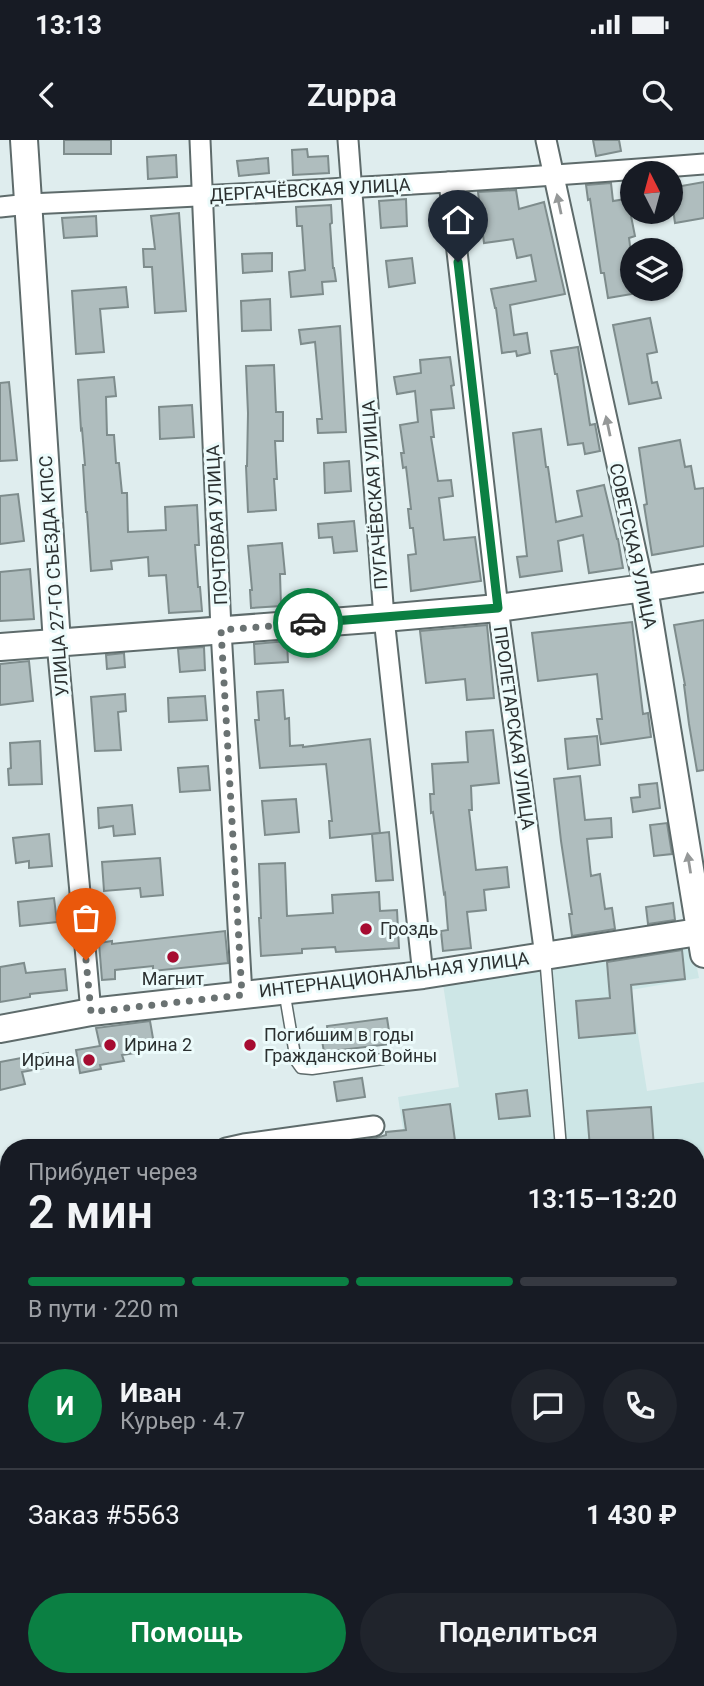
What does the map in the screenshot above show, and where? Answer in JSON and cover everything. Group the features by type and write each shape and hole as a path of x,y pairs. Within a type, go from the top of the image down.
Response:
{"street":[{"name":"УЛИЦА 27-ГО СЪЕЗДА КПСС","path":"24,140 57,643 91,1012"},
{"name":"ПОЧТОВАЯ УЛИЦА","path":"200,140 221,630 242,995"},
{"name":"ПУГАЧЁВСКАЯ УЛИЦА","path":"348,140 384,618 424,975"},
{"name":"СОВЕТСКАЯ УЛИЦА","path":"546,140 644,588 703,939"},
{"name":"ДЕРГАЧЁВСКАЯ УЛИЦА","path":"0,207 352,189 704,164"},
{"name":"ПРОЛЕТАРСКАЯ УЛИЦА","path":"449,182 498,608 545,956"},
{"path":"0,647 498,608 704,578"},
{"name":"ИНТЕРНАЦИОНАЛЬНАЯ УЛИЦА","path":"0,1030 91,1012 424,975 545,956 703,939"},
{"path":"279,1139 374,1126"}],"lane":[{"name":"ПРОЛЕТАРСКАЯ УЛИЦА","path":"545,956 560,1139"},
{"path":"284,990 296,1061 301,1068 312,1069 383,1059"}],"shaded area":[{"path":"691,938 699,978 631,990 647,1091 704,1082 704,1139 405,1139 398,1097 459,1087 442,978"}],"building":[{"path":"64,140 111,140 111,154 64,154"},
{"path":"593,140 619,140 621,151 596,156"},
{"path":"307,149 308,157 328,156 329,173 293,175 292,150"},
{"path":"176,155 177,177 148,179 147,157"},
{"path":"268,158 269,173 239,176 237,161"},
{"path":"704,182 704,218 683,222 683,186"},
{"path":"611,183 613,201 620,200 620,224 633,224 635,236 620,238 620,296 608,298 586,185"},
{"path":"516,190 519,209 544,202 565,294 510,305 514,335 527,333 530,353 517,356 516,351 502,353 491,289 536,281 531,255 517,258 513,239 484,243 478,192"},
{"path":"406,199 407,226 381,228 379,201"},
{"path":"331,205 330,224 336,281 322,282 323,294 291,297 289,272 305,270 302,226 297,226 296,207"},
{"path":"179,213 186,311 155,313 152,267 144,267 143,249 155,249 151,216"},
{"path":"96,216 97,236 64,238 62,218"},
{"path":"272,253 272,271 243,273 242,254"},
{"path":"412,258 415,283 389,287 386,261"},
{"path":"126,287 128,307 100,309 104,352 76,354 72,291"},
{"path":"270,299 271,330 242,331 241,301"},
{"path":"650,318 657,352 647,354 652,383 657,382 661,398 629,404 613,325"},
{"path":"340,326 346,432 318,433 317,419 322,419 315,342 301,344 299,330"},
{"path":"578,347 590,425 595,424 600,451 585,454 583,443 568,445 551,351"},
{"path":"450,357 454,408 431,410 434,437 431,437 438,481 451,480 453,496 439,498 444,540 475,537 481,581 411,591 408,555 416,554 413,528 410,528 408,509 411,509 406,467 403,468 401,453 404,453 400,425 418,422 415,391 397,394 394,377 421,373 420,360"},
{"path":"274,365 276,412 283,412 283,441 275,441 276,510 248,512 246,366"},
{"path":"114,377 116,396 106,397 107,435 114,435 122,493 127,493 128,532 166,530 165,507 197,505 199,545 195,545 202,611 169,613 166,575 149,576 148,557 111,561 112,569 91,571 78,380"},
{"path":"9,382 17,460 0,461 0,383"},
{"path":"192,405 194,437 160,439 159,407"},
{"path":"541,429 556,522 582,516 577,491 604,485 623,568 589,573 583,535 558,541 562,571 520,577 517,557 527,556 513,433"},
{"path":"680,440 685,467 691,466 695,489 704,488 704,546 652,555 639,448"},
{"path":"349,461 351,491 325,493 324,463"},
{"path":"18,494 24,541 0,544 0,496"},
{"path":"354,521 357,551 334,553 332,537 319,538 318,524"},
{"path":"282,543 285,574 280,574 281,606 251,608 248,546"},
{"path":"30,569 34,619 0,621 0,572"},
{"path":"704,620 704,770 697,771 674,625"},
{"path":"632,622 643,714 648,713 651,737 601,744 597,719 602,719 597,674 538,681 532,633"},
{"path":"487,625 494,698 467,700 465,679 426,683 420,631"},
{"path":"287,641 288,662 255,664 254,644"},
{"path":"204,647 205,670 180,672 178,649"},
{"path":"124,653 125,667 107,669 106,655"},
{"path":"29,661 33,701 0,705 0,664"},
{"path":"283,690 285,719 289,718 290,746 303,747 370,739 380,833 330,838 329,821 332,821 326,764 260,768 255,720 259,720 257,692"},
{"path":"125,694 126,711 118,712 121,750 95,751 91,697"},
{"path":"205,696 207,720 169,722 168,698"},
{"path":"493,730 499,783 471,786 472,810 469,810 476,870 507,867 509,887 484,890 486,910 467,912 471,948 443,951 441,931 448,930 445,893 433,812 431,813 430,794 434,794 432,764 468,762 466,732"},
{"path":"597,736 600,765 568,769 565,739"},
{"path":"40,741 42,784 9,785 10,743"},
{"path":"208,766 210,790 180,792 178,768"},
{"path":"580,776 585,820 611,818 612,837 587,839 591,876 600,874 605,909 612,908 615,929 572,936 569,914 572,914 554,779"},
{"path":"657,783 660,808 633,812 631,798 640,797 639,785"},
{"path":"296,799 299,832 265,835 262,801"},
{"path":"132,805 135,834 114,836 113,826 99,828 98,808"},
{"path":"667,823 672,854 654,856 650,825"},
{"path":"389,832 393,880 376,881 372,834"},
{"path":"49,834 52,866 29,868 29,861 16,863 13,838"},
{"path":"160,858 163,895 141,897 140,888 104,891 102,862"},
{"path":"285,863 287,916 333,913 332,895 379,892 380,911 397,910 399,948 336,952 335,947 261,956 259,864"},
{"path":"54,898 57,922 20,926 18,902"},
{"path":"673,903 675,920 648,924 646,907"},
{"name":"Магнит","path":"225,931 228,963 153,971 153,966 115,970 115,979 102,980 99,943 112,941 112,944"},
{"path":"682,950 685,979 631,985 635,1033 579,1038 576,1001 610,998 607,962"},
{"path":"24,963 26,973 65,969 67,990 30,994 30,997 0,1002 0,967"},
{"path":"387,1018 391,1044 324,1052 321,1035 328,1034 327,1026"},
{"path":"150,1021 155,1050 122,1055 124,1061 100,1065 101,1069 80,1073 76,1050 100,1046 96,1028"},
{"path":"48,1053 50,1067 22,1072 25,1084 0,1090 0,1062"},
{"path":"362,1078 365,1097 337,1101 334,1082"},
{"path":"527,1090 530,1116 499,1119 496,1094"},
{"path":"450,1104 455,1139 369,1139 386,1135 386,1132 406,1130 403,1110"},
{"path":"651,1107 653,1139 589,1139 587,1111"}],"way so far":[{"path":"86,960 91,1012 242,995 221,630 308,623"}],"place":[{"name":"Гроздь","path":"366,929"},
{"name":"Магнит","path":"173,957"},
{"name":"Ирина 2","path":"110,1045"},
{"name":"Погибшим в годы Гражданской Войны","path":"250,1045"},
{"name":"Ирина","path":"89,1060"}],"route":[{"path":"308,623 498,608 458,262"}]}
